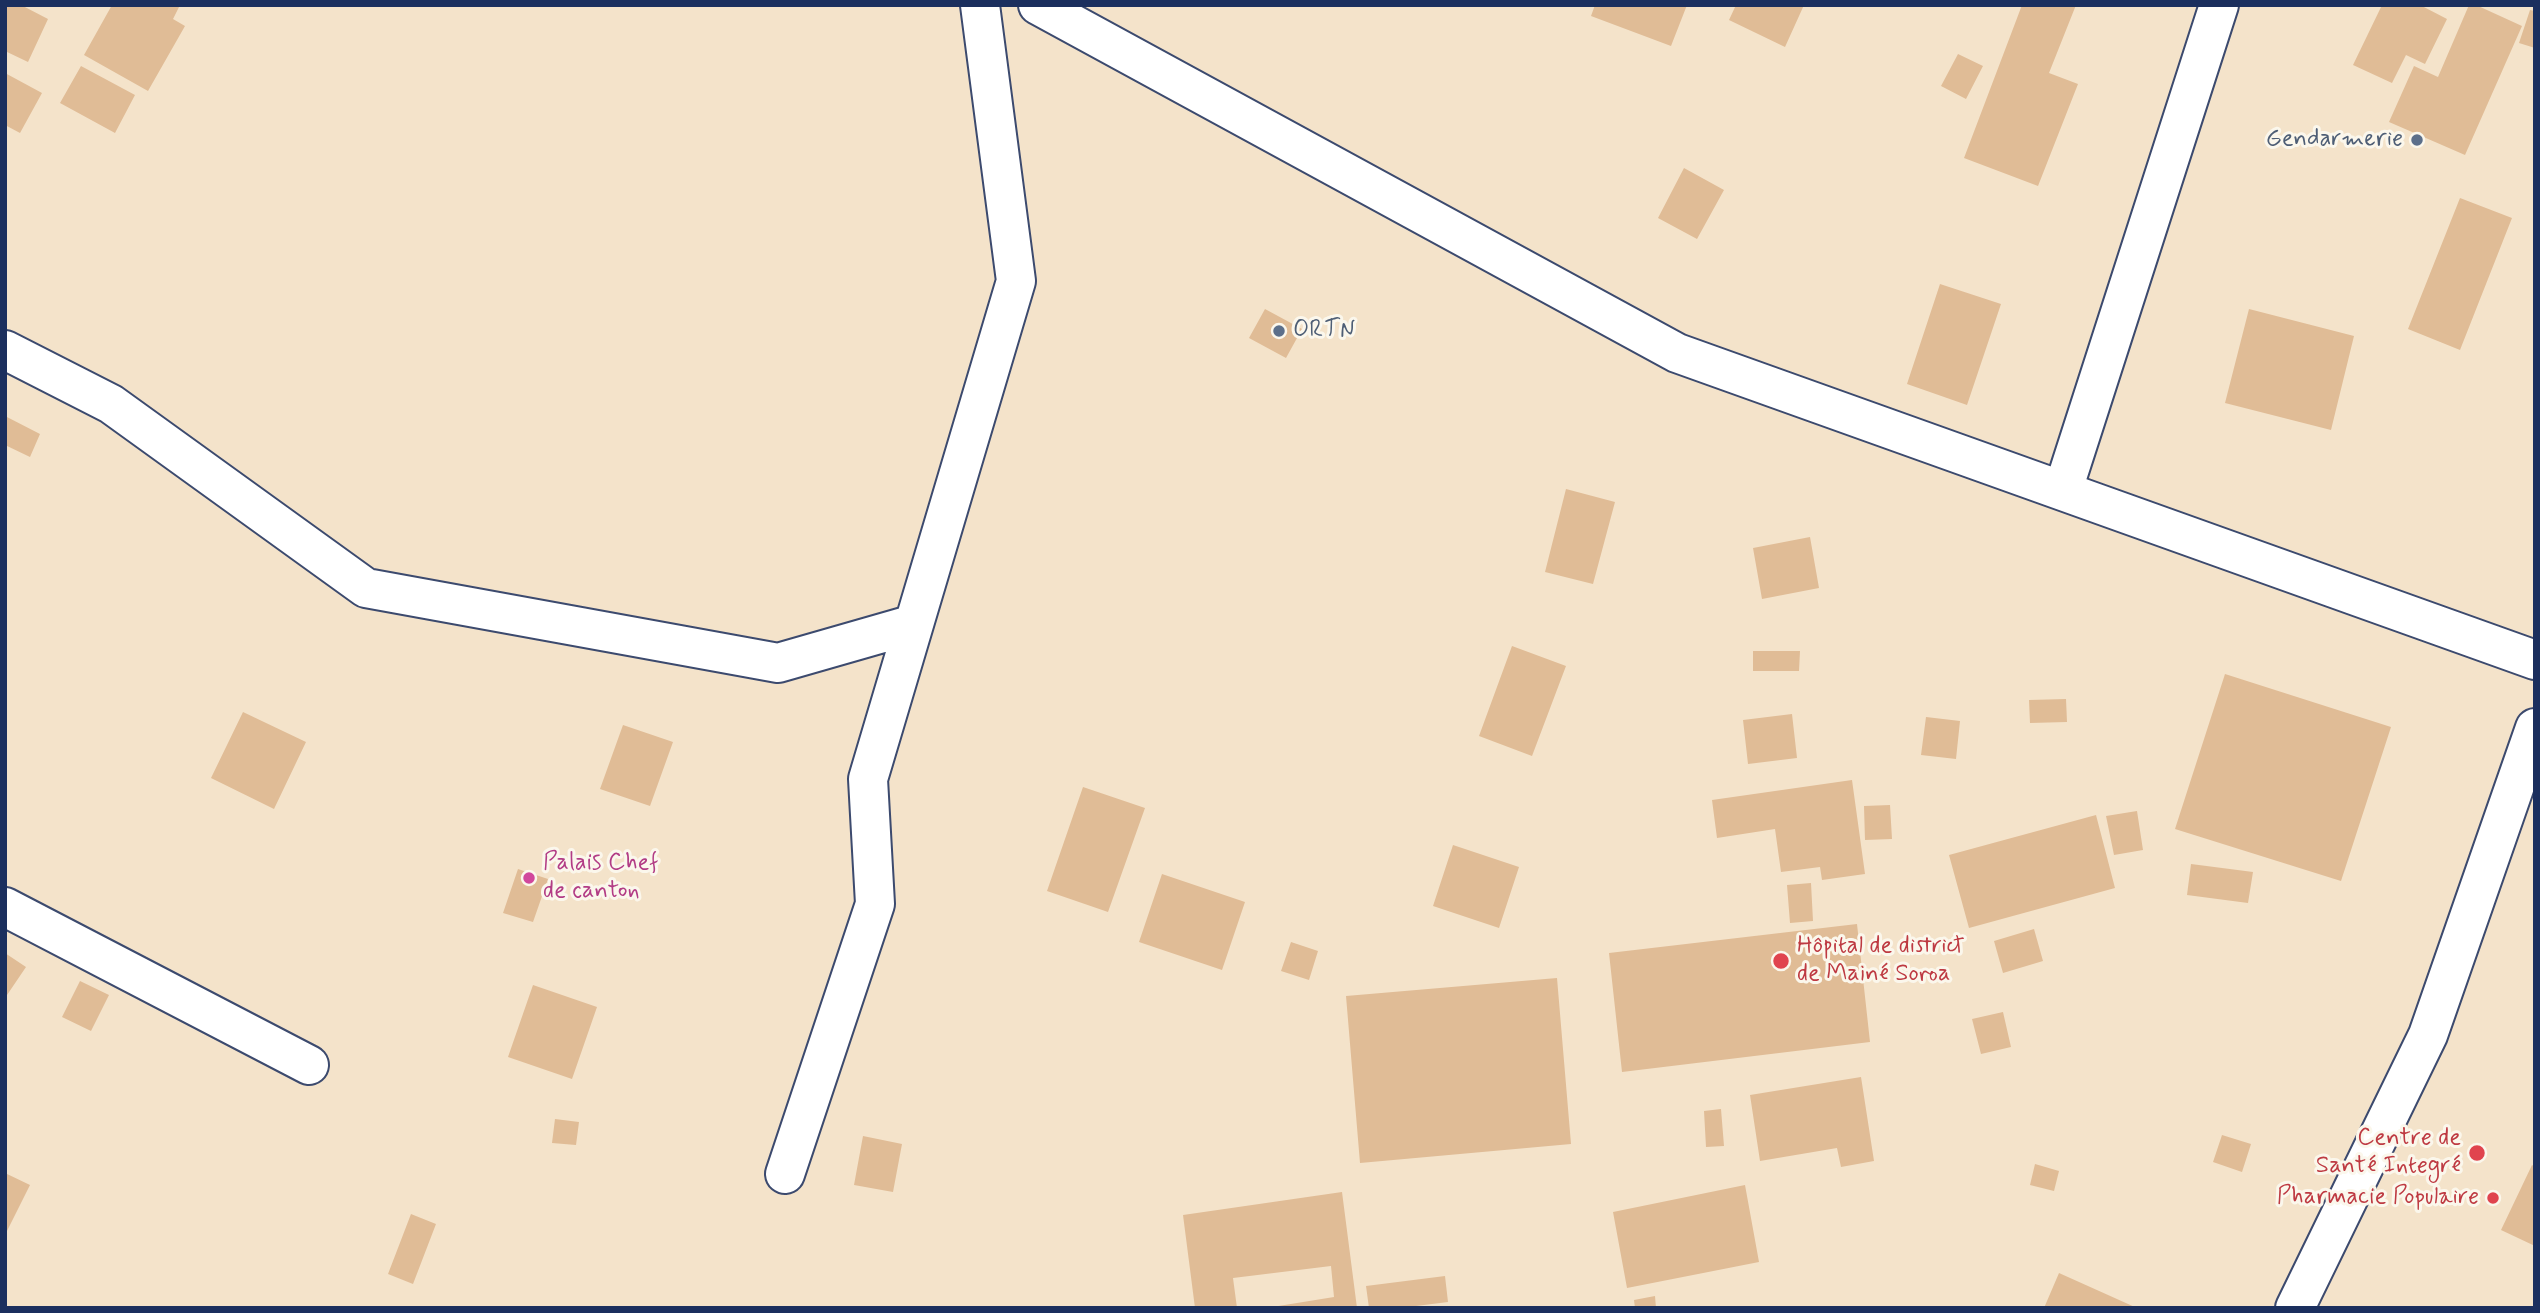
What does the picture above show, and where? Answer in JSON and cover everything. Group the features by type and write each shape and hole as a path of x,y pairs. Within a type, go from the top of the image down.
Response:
{"street":[{"path":"785,1174 875,904 868,779 1016,281 980,5"},
{"path":"1038,5 1677,353 2535,660"},
{"path":"2063,490 2219,5"},
{"path":"5,350 111,404 366,588 778,663 914,624"},
{"path":"2295,1308 2428,1035 2535,728"},
{"path":"5,907 309,1065"}],"building":[{"path":"5,5 21,5 48,19 28,62 5,51"},
{"path":"112,5 180,5 173,19 185,26 148,91 84,55"},
{"path":"1595,5 1687,5 1671,46 1591,16"},
{"path":"1736,5 1804,5 1785,47 1729,20"},
{"path":"2022,5 2076,5 2049,73 2078,84 2038,186 1964,158"},
{"path":"2382,5 2420,5 2447,19 2425,64 2406,55 2392,83 2353,65"},
{"path":"2469,5 2476,5 2522,26 2465,155 2389,122 2414,66 2438,77"},
{"path":"2530,10 2535,11 2535,48 2519,43"},
{"path":"1958,54 1983,66 1966,99 1941,86"},
{"path":"81,66 135,95 115,133 60,103"},
{"path":"5,73 42,93 20,133 5,125"},
{"path":"1684,168 1724,190 1697,239 1658,218"},
{"path":"2460,198 2512,218 2460,350 2408,329"},
{"path":"1940,284 2001,304 1967,405 1907,384"},
{"path":"1265,309 1302,329 1286,358 1249,338"},
{"path":"2249,309 2354,336 2331,430 2225,403"},
{"path":"5,416 40,434 30,457 5,445"},
{"path":"1566,489 1615,502 1593,584 1545,572"},
{"path":"1810,537 1819,588 1762,599 1753,548"},
{"path":"1512,646 1566,666 1532,756 1479,736"},
{"path":"1753,651 1800,651 1799,671 1753,671"},
{"path":"2225,674 2391,727 2341,881 2175,829"},
{"path":"2066,699 2067,722 2030,723 2029,700"},
{"path":"243,712 306,742 274,809 211,778"},
{"path":"1792,714 1797,758 1748,764 1743,720"},
{"path":"1926,717 1960,721 1956,759 1921,755"},
{"path":"623,725 673,742 650,806 600,789"},
{"path":"1852,780 1865,874 1822,880 1820,867 1781,872 1775,829 1717,838 1712,800"},
{"path":"1083,787 1145,808 1108,912 1047,891"},
{"path":"1890,805 1892,839 1865,840 1864,806"},
{"path":"2137,811 2143,850 2114,855 2106,816"},
{"path":"2096,815 2115,888 1969,928 1949,855"},
{"path":"1453,845 1519,867 1499,928 1433,906"},
{"path":"2191,864 2253,872 2248,903 2187,895"},
{"path":"518,869 548,879 533,922 503,913"},
{"path":"1162,874 1245,902 1222,970 1139,942"},
{"path":"1811,883 1813,921 1790,923 1787,885"},
{"path":"1857,924 1870,1042 1622,1072 1609,953"},
{"path":"2034,929 2043,961 2003,973 1994,941"},
{"path":"1291,942 1318,951 1309,980 1281,971"},
{"path":"5,953 26,967 5,998"},
{"path":"1557,978 1571,1144 1360,1163 1346,996"},
{"path":"80,981 109,995 91,1031 62,1017"},
{"path":"533,985 597,1007 572,1079 508,1057"},
{"path":"2003,1012 2011,1047 1981,1054 1972,1019"},
{"path":"1861,1077 1874,1161 1841,1167 1837,1148 1760,1161 1750,1095"},
{"path":"1721,1109 1724,1146 1706,1147 1704,1111"},
{"path":"555,1119 579,1122 576,1145 552,1143"},
{"path":"2222,1135 2251,1144 2242,1172 2213,1162"},
{"path":"863,1136 902,1144 893,1192 854,1185"},
{"path":"2035,1164 2059,1171 2054,1191 2030,1185"},
{"path":"2532,1165 2535,1167 2535,1246 2501,1230"},
{"path":"5,1173 30,1185 5,1235"},
{"path":"1745,1185 1759,1262 1627,1288 1613,1212"},
{"path":"1342,1192 1357,1308 1266,1308 1334,1297 1331,1266 1233,1278 1237,1308 1195,1308 1183,1215"},
{"path":"411,1214 436,1224 413,1284 388,1274"},
{"path":"2059,1273 2137,1308 2044,1308"},
{"path":"1445,1276 1448,1302 1400,1308 1369,1308 1366,1286"},
{"path":"1655,1296 1656,1308 1635,1308 1634,1300"}],"place":[{"name":"Gendarmerie","path":"2417,140"},
{"name":"ORTN","path":"1279,331"},
{"name":"Palais Chef de canton","path":"529,878"},
{"name":"Hôpital de district de Mainé Soroa","path":"1781,961"},
{"name":"Centre de Santé Integré","path":"2477,1153"},
{"name":"Pharmacie Populaire","path":"2493,1198"}]}
